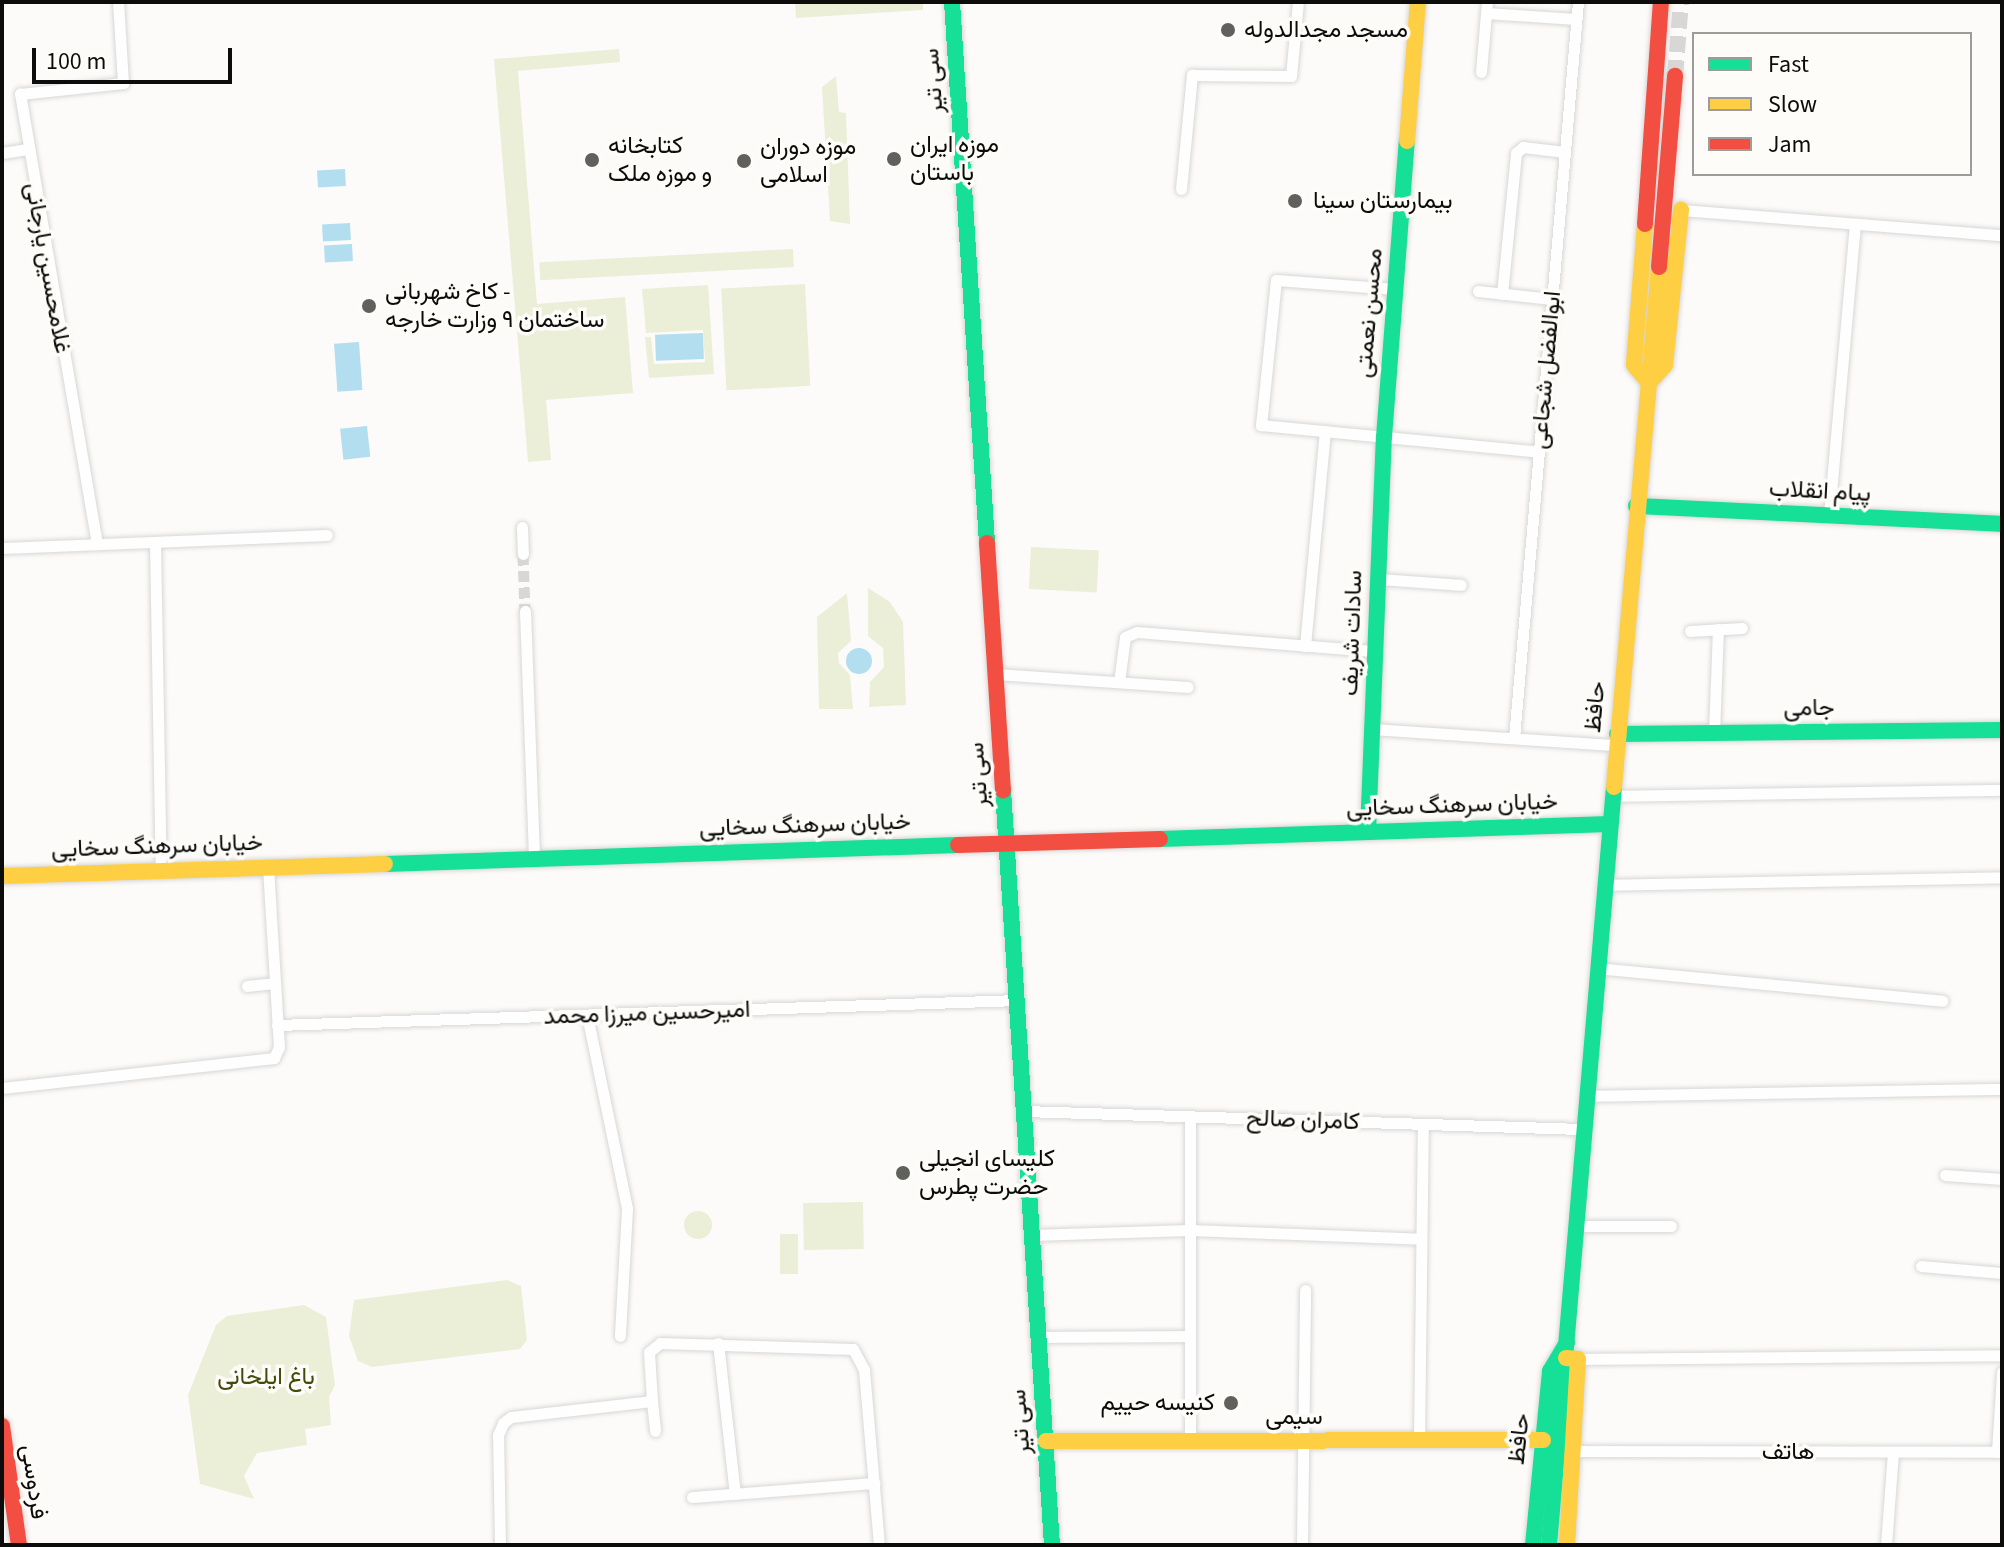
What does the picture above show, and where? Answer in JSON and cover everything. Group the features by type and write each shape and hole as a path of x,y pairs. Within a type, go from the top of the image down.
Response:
{"main road":[{"name":"سی تیر","path":"952,2 1052,1545"},
{"name":"محسن نعمتی","path":"1384,437 1418,2"},
{"path":"1661,2 1634,365 1649,383 1665,365 1681,210"},
{"name":"حافظ","path":"1567,1545 1574,1451 1570,1353 1574,1226 1675,76"},
{"name":"سادات شریف","path":"1368,832 1384,437"},
{"name":"پیام انقلاب","path":"1636,506 2002,524"},
{"name":"جامی","path":"1616,739 1714,733 2002,730"},
{"name":"خیابان سرهنگ سخایی","path":"2,876 1609,824"},
{"name":"حافظ","path":"1549,1545 1559,1426 1570,1353"},
{"name":"حافظ","path":"1533,1545 1550,1371 1570,1353"},
{"name":"فردوسی","path":"2,1426 5,1466 19,1545"},
{"name":"سیمی","path":"1046,1441 1543,1440"}],"street":[{"name":"غلامحسین یارجانی","path":"97,544 26,149 20,94 123,83 118,2"},
{"path":"1181,189 1192,75 1291,76 1298,2"},
{"name":"ابوالفضل شجاعی","path":"1514,738 1578,2"},
{"path":"1481,72 1486,7 1576,19"},
{"path":"1502,294 1516,153 1523,147 1565,152"},
{"path":"2,153 26,149"},
{"path":"1681,210 2002,235"},
{"path":"1829,515 1855,224"},
{"path":"1395,289 1276,280 1261,425 1539,452"},
{"path":"1478,291 1552,299"},
{"path":"1305,646 1325,431"},
{"path":"522,527 523,554"},
{"path":"2,548 327,535"},
{"path":"155,542 161,870"},
{"path":"1378,579 1461,585"},
{"path":"525,611 534,858"},
{"path":"1690,631 1742,628"},
{"path":"1714,733 1718,629"},
{"path":"1119,682 1125,637 1137,632 1375,651"},
{"path":"996,674 1188,687"},
{"path":"1372,729 1514,738 1616,739"},
{"path":"1611,796 2002,790"},
{"path":"2,1088 268,1061 278,1053 268,866"},
{"path":"1603,885 2002,877"},
{"path":"1596,968 1942,1001"},
{"path":"247,986 274,983"},
{"name":"امیرحسین میرزا محمد","path":"277,1025 1017,1000"},
{"path":"587,1015 627,1209 620,1336"},
{"path":"1585,1096 2002,1089"},
{"name":"کامران صالح","path":"1024,1111 1582,1129"},
{"path":"1190,1117 1190,1441"},
{"path":"1419,1441 1423,1124"},
{"path":"1945,1175 2002,1179"},
{"path":"1574,1226 1671,1226"},
{"path":"1032,1235 1190,1230 1421,1239"},
{"path":"1921,1266 2002,1273"},
{"path":"1302,1545 1305,1290"},
{"path":"1039,1337 1190,1336"},
{"path":"655,1431 649,1352 660,1343 853,1349 864,1370 879,1545"},
{"path":"718,1343 735,1494"},
{"path":"1570,1353 2002,1355"},
{"path":"1999,1452 2002,1372"},
{"path":"500,1545 498,1435 511,1417 652,1401"},
{"name":"هاتف","path":"1574,1451 1999,1452"},
{"path":"1886,1545 1893,1452"},
{"path":"692,1497 874,1483"}],"green space":[{"path":"795,2 923,2 923,10 796,18"},
{"path":"619,49 620,62 518,71 537,304 625,297 633,393 546,400 551,460 528,462 494,59"},
{"path":"836,76 839,112 846,113 850,224 830,221 822,87"},
{"path":"793,249 794,267 540,280 539,262"},
{"path":"805,284 810,386 726,390 721,288"},
{"path":"708,285 714,374 649,378 645,337 651,337 654,364 705,362 703,330 646,333 642,289"},
{"path":"1031,547 1099,551 1097,593 1029,589"},
{"path":"868,588 890,602 903,622 906,705 869,707 870,682 884,667 883,648 868,636"},
{"path":"847,593 851,641 838,653 839,663 850,675 853,709 819,709 817,617"},
{"path":"863,1202 864,1249 804,1250 803,1203"},
{"path":"698,1211 708,1215 712,1225 708,1235 698,1239 688,1235 684,1225 688,1215"},
{"path":"780,1234 798,1234 798,1274 780,1274"},
{"path":"507,1280 521,1286 527,1340 520,1349 372,1367 358,1361 349,1336 354,1300"},
{"name":"باغ ایلخانی","path":"304,1305 326,1317 335,1385 329,1397 331,1425 305,1429 307,1445 257,1453 244,1476 254,1499 200,1484 188,1395 216,1325 227,1316"}],"water":[{"path":"345,169 346,186 318,187 317,170"},
{"path":"350,223 351,240 323,241 322,224"},
{"path":"352,244 353,261 325,262 324,245"},
{"path":"703,333 704,359 656,361 655,335"},
{"path":"359,342 362,390 337,392 334,344"},
{"path":"367,426 370,457 343,460 340,429"},
{"path":"859,648 868,652 872,661 868,670 859,674 850,670 846,661 850,652"}],"tunnel":[{"path":"1675,76 1681,2"},
{"path":"523,554 525,611"}],"traffic: fast":[{"path":"952,2 987,543"},
{"path":"1368,832 1384,437 1407,141"},
{"path":"1636,506 2002,524"},
{"path":"1617,734 2002,730"},
{"path":"1549,1545 1614,787"},
{"path":"1003,790 1052,1545"},
{"path":"1160,839 1609,824"},
{"path":"385,864 958,845"},
{"path":"1533,1545 1550,1371 1567,1343"}],"traffic: slow":[{"path":"1407,141 1418,2"},
{"path":"1645,224 1634,365 1649,383 1665,365 1681,210"},
{"path":"1614,787 1659,267"},
{"path":"2,876 385,864"},
{"path":"1566,1358 1578,1359 1567,1545"},
{"path":"1046,1441 1543,1440"}],"traffic: jam":[{"path":"1645,224 1661,2"},
{"path":"1659,267 1675,76"},
{"path":"987,543 1003,790"},
{"path":"958,845 1160,839"},
{"path":"2,1426 19,1545"}],"place":[{"name":"مسجد مجدالدوله","path":"1228,30"},
{"name":"موزه ایران باستان","path":"894,159"},
{"name":"کتابخانه و موزه ملک","path":"592,160"},
{"name":"موزه دوران اسلامی","path":"744,161"},
{"name":"بیمارستان سینا","path":"1295,201"},
{"name":"کاخ شهربانی - ساختمان ۹ وزارت خارجه","path":"369,306"},
{"name":"کلیسای انجیلی حضرت پطرس","path":"903,1173"},
{"name":"کنیسه حییم","path":"1231,1403"}]}
